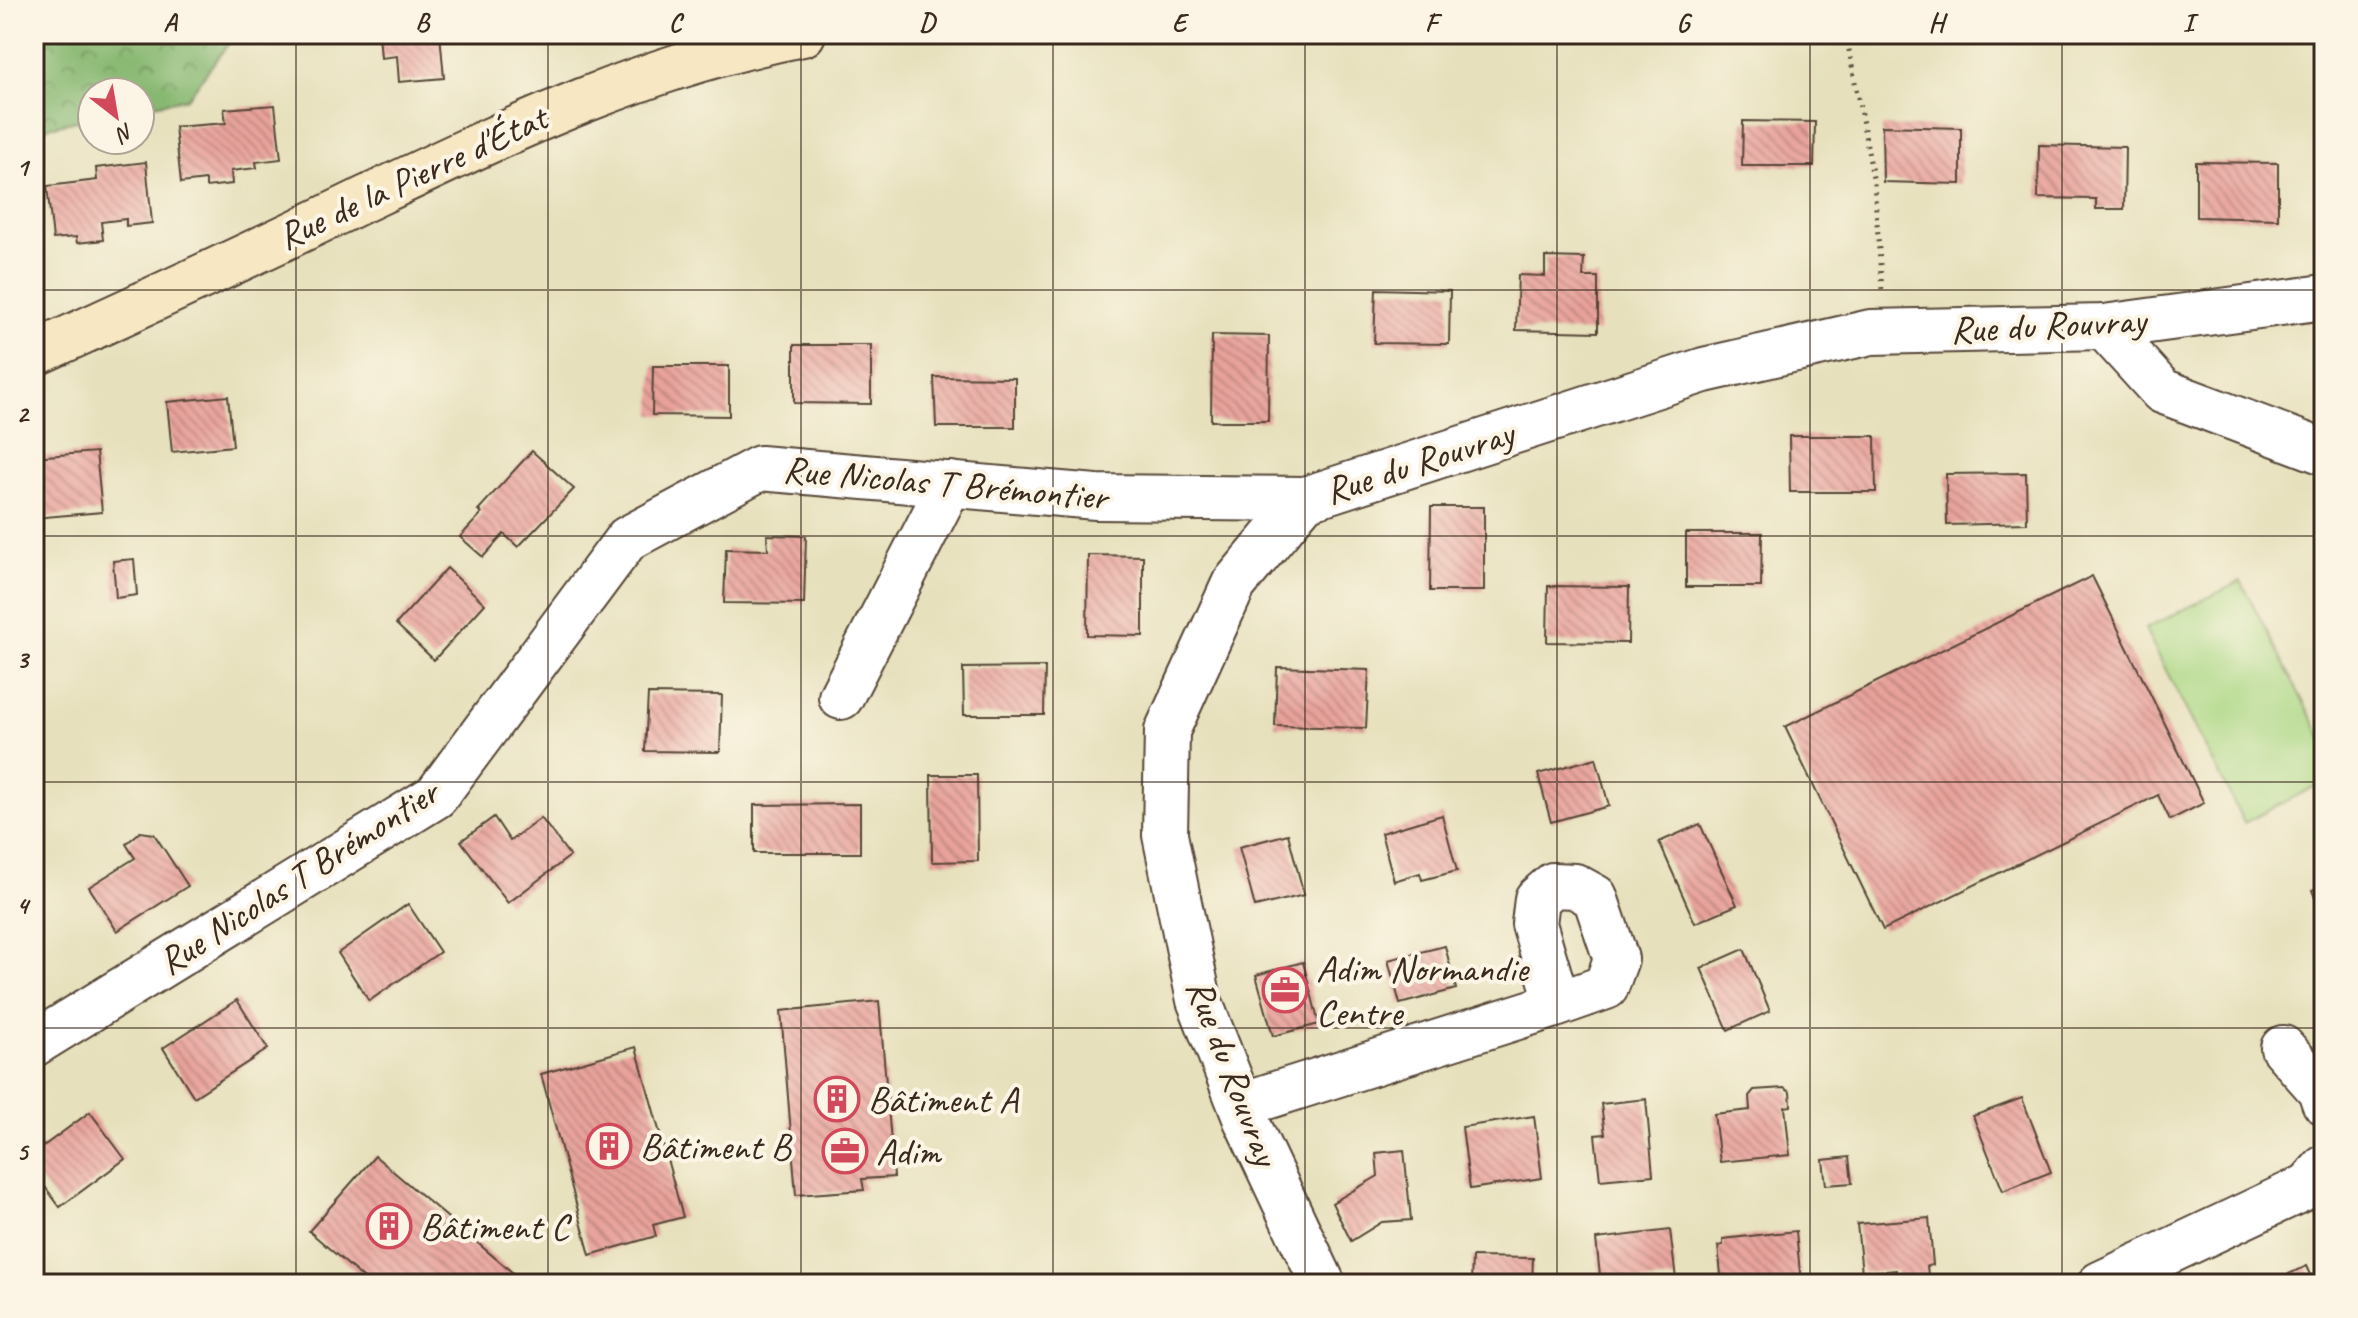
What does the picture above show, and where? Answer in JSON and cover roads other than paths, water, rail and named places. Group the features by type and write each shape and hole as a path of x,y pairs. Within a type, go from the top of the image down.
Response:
{"street":[{"name":"Rue de la Pierre d'État","path":"34,354 541,115 740,40 803,34"},
{"name":"Rue du Rouvray","path":"1323,1284 1241,1105 1199,1000 1168,849 1167,731 1234,584 1305,499 1704,370 1871,332 2104,327 2324,297"},
{"path":"2104,327 2162,391 2324,452"},
{"name":"Rue Nicolas T Brémontier","path":"34,1044 436,796 627,539 760,468 1096,497 1305,499"},
{"path":"841,697 950,484"},
{"path":"1241,1105 1558,1004"},
{"path":"2283,1048 2320,1090 2324,1102"},
{"path":"2100,1284 2308,1186 2324,1168"}],"place":[{"name":"Adim Normandie Centre","path":"1285,990"},
{"name":"Bâtiment A","path":"837,1099"},
{"name":"Bâtiment B","path":"609,1146"},
{"name":"Adim","path":"845,1151"},
{"name":"Bâtiment C","path":"389,1226"}]}
